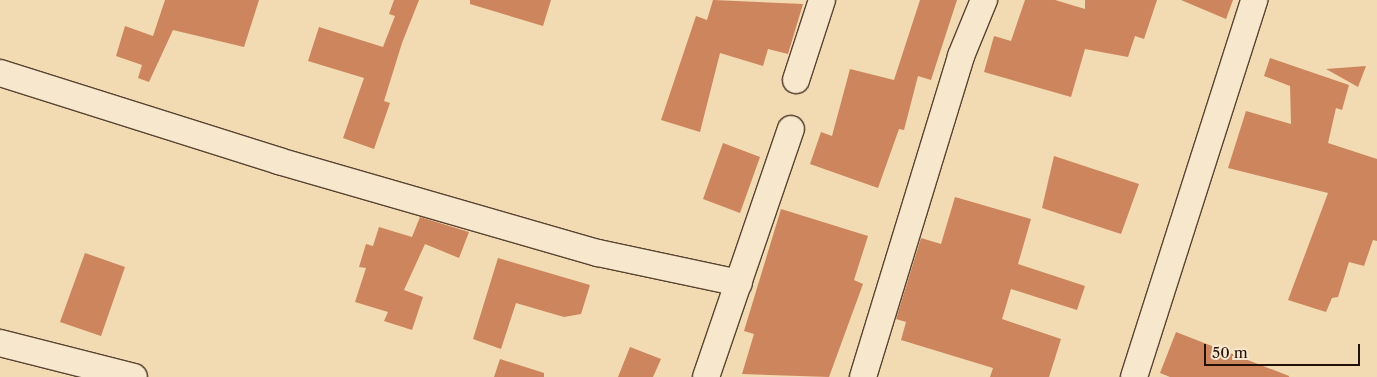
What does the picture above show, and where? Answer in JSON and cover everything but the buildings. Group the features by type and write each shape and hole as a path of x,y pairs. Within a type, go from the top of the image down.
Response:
{"street":[{"path":"796,80 822,0"},
{"path":"863,377 961,56 984,0"},
{"path":"1134,377 1254,0"},
{"path":"0,73 278,161 589,250 739,283"},
{"path":"706,377 791,128"},
{"path":"0,343 134,377"}]}
